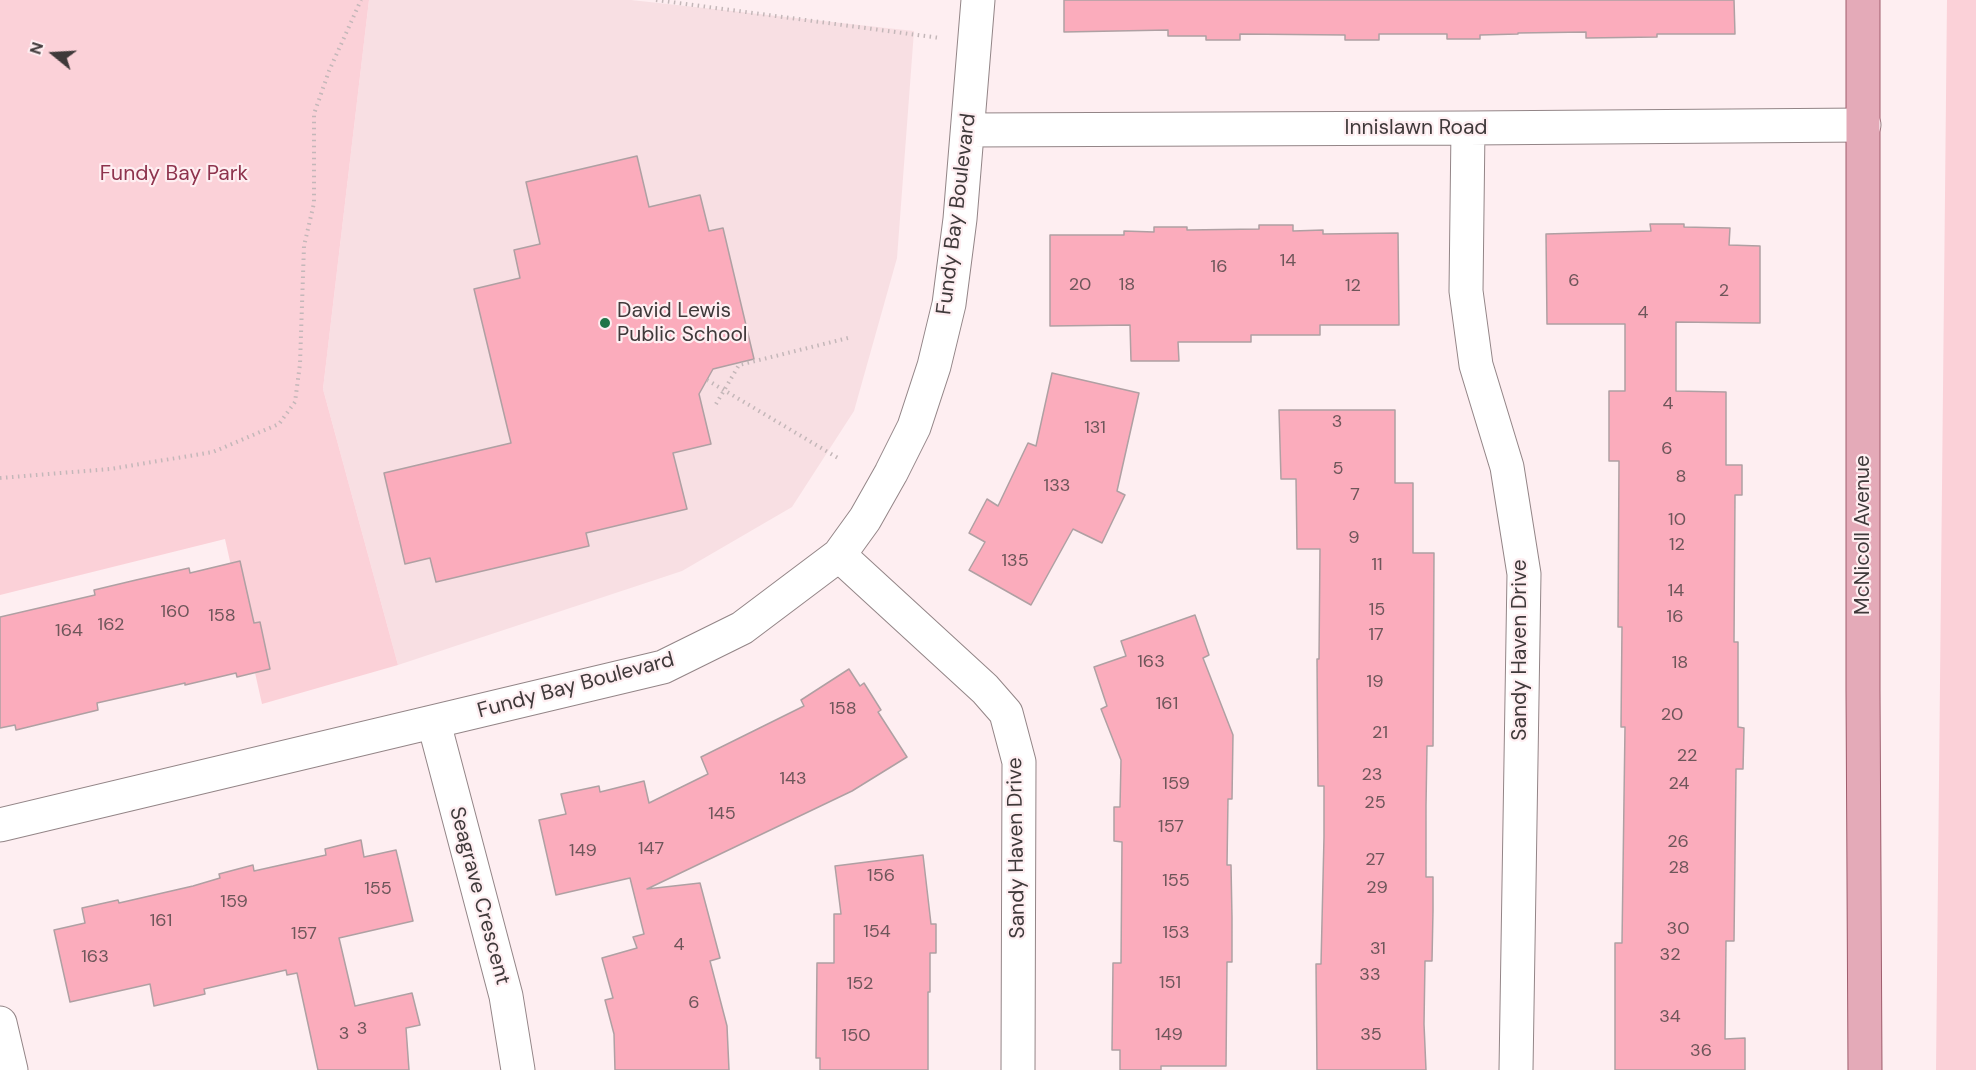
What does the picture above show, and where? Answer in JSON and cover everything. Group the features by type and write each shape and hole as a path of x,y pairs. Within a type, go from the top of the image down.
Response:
{"main road":[{"name":"McNicoll Avenue","path":"1863,0 1865,1070"}],"street":[{"name":"Fundy Bay Boulevard","path":"0,825 663,667 742,628 839,555 865,519 896,464 914,427 934,366 949,304 960,219 978,0"},
{"name":"Innislawn Road","path":"968,129 1864,125"},
{"name":"Sandy Haven Drive","path":"1468,128 1466,291 1476,365 1507,467 1524,574 1516,1070"},
{"name":"Sandy Haven Drive","path":"839,555 985,689 1006,713 1019,762 1018,1070"},
{"name":"Seagrave Crescent","path":"434,723 506,996 518,1070"},
{"path":"0,1023 11,1070"}],"path":[{"path":"0,478 110,470 213,452 279,424 295,402 300,364 304,246 314,203 314,114 329,70 361,0"},
{"path":"656,0 924,37 975,41"},
{"path":"716,404 739,365 852,337"},
{"path":"707,380 838,458"}],"shaded area":[{"name":"David Lewis Public School","path":"369,0 631,0 914,31 897,258 854,411 792,507 682,571 398,665 323,389"}],"green space":[{"name":"Fundy Bay Park","path":"0,0 369,0 323,389 398,665 262,704 225,539 0,595"},
{"path":"1947,0 1976,0 1976,1070 1936,1070"}],"building":[{"path":"1064,0 1734,0 1735,34 1657,34 1657,37 1586,38 1586,32 1518,33 1480,35 1480,39 1447,39 1447,34 1379,34 1379,40 1345,40 1345,35 1240,34 1240,40 1206,40 1206,36 1168,36 1168,30 1064,32"},
{"path":"637,156 649,207 700,195 709,231 723,228 754,359 713,369 699,394 711,444 673,453 687,509 586,533 589,546 436,582 430,558 405,564 384,473 511,443 474,289 520,278 514,250 540,244 526,182"},
{"path":"1650,224 1730,228 1729,245 1760,246 1760,323 1676,322 1676,391 1726,392 1726,465 1742,465 1742,495 1735,495 1734,642 1738,642 1738,727 1744,728 1743,769 1736,769 1734,941 1726,941 1725,1039 1745,1038 1745,1070 1615,1070 1615,943 1622,943 1625,727 1621,727 1622,627 1618,627 1619,461 1609,461 1609,391 1625,391 1625,324 1547,324 1546,234 1651,231"},
{"path":"1259,225 1293,225 1293,231 1323,230 1323,234 1398,233 1399,325 1320,325 1320,335 1251,335 1251,342 1178,342 1179,361 1131,361 1130,325 1050,326 1050,235 1124,235 1124,231 1154,232 1154,227 1187,227 1187,230 1259,229"},
{"path":"1052,373 1139,393 1117,491 1125,495 1102,543 1073,529 1031,605 969,570 985,542 969,533 987,499 998,506 1028,443 1036,446"},
{"path":"1279,410 1395,410 1395,483 1413,483 1413,553 1434,553 1433,746 1427,746 1426,805 1426,877 1433,877 1433,911 1432,961 1425,961 1426,1070 1317,1070 1316,964 1321,964 1324,837 1324,786 1318,786 1317,659 1319,659 1320,549 1297,549 1296,479 1281,479"},
{"path":"240,561 254,623 260,622 270,669 237,677 236,673 185,685 185,683 97,703 98,710 16,730 15,725 0,728 0,617 95,595 94,590 136,580 189,568 190,573"},
{"path":"1195,615 1209,655 1203,658 1233,735 1232,799 1228,799 1227,865 1231,865 1232,962 1227,962 1226,1066 1161,1066 1161,1070 1120,1070 1120,1050 1112,1050 1113,963 1121,963 1122,842 1114,841 1114,807 1120,807 1121,760 1101,709 1107,706 1094,667 1126,656 1121,641"},
{"path":"849,669 860,686 864,683 881,710 878,712 907,757 852,791 647,889 700,883 720,958 710,961 727,1026 729,1070 615,1070 614,1034 605,1000 613,998 602,958 637,948 633,937 644,934 630,878 556,895 539,820 566,814 561,794 599,786 600,792 644,781 649,803 708,774 701,757 804,706 801,700"},
{"path":"361,840 364,857 396,850 413,921 339,938 355,1006 412,993 420,1025 406,1028 409,1070 318,1070 297,973 287,975 286,970 204,989 205,994 154,1006 150,984 70,1002 54,930 85,923 82,908 118,900 119,903 193,886 220,878 219,874 253,865 254,871 326,855 325,849"},
{"path":"923,855 931,924 936,924 936,953 930,953 928,1070 820,1070 820,1058 816,1058 817,963 834,963 834,914 841,914 835,866"}],"place":[{"name":"David Lewis Public School","path":"605,323"}]}
